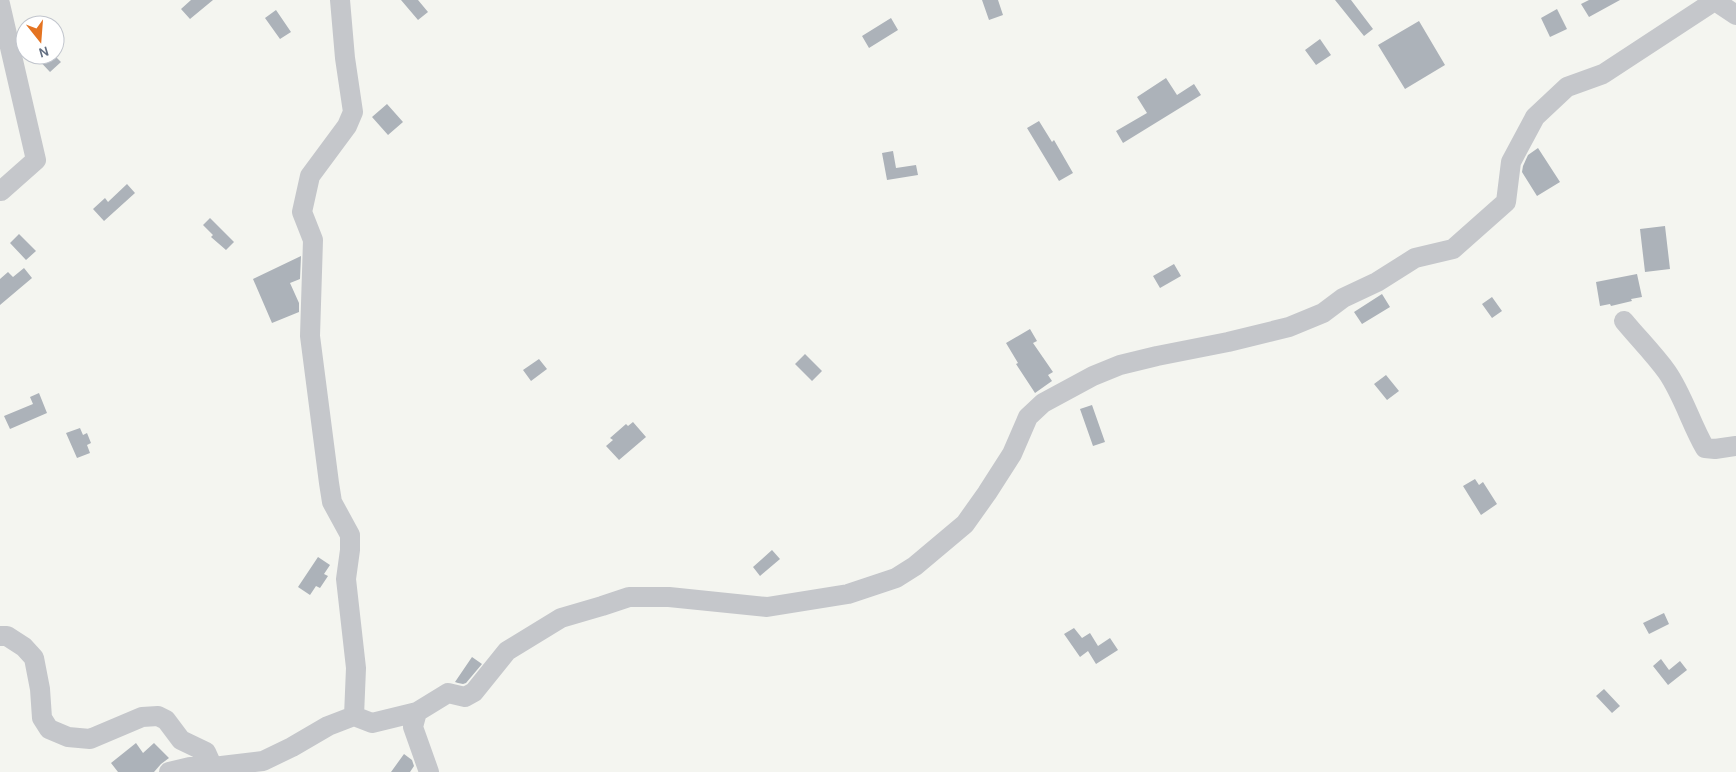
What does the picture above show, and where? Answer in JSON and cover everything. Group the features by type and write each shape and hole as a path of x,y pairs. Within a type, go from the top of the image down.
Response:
{"street":[{"path":"340,0 345,58 353,112 347,126 310,176 302,212 314,240 310,336 329,483 332,502 350,535 346,579 356,668 354,716"},
{"path":"169,772 190,767 214,769 263,761 328,726 354,716 372,723 417,712 448,693 465,697 474,692 507,651 561,618 629,597 669,596 767,607 848,594 896,578 915,566 965,524 1012,454 1028,417 1043,403 1093,376 1120,365 1289,327 1323,313 1343,298 1378,282 1415,258 1453,248 1506,202 1511,162 1536,117 1567,87 1602,74 1716,1 1736,15"},
{"path":"0,4 36,160 1,191"},
{"path":"1624,321 1667,372 1704,448 1715,449 1736,446"},
{"path":"0,636 7,636 24,647 34,658 40,689 42,718 49,729 68,737 90,739 142,717 158,716 166,720 181,740 206,752 214,769"},
{"path":"417,712 412,727 428,772"}],"building":[{"path":"191,0 213,0 190,19 181,9"},
{"path":"401,0 418,0 428,12 418,20"},
{"path":"982,0 998,0 1003,15 989,20"},
{"path":"1335,0 1351,0 1373,29 1364,36"},
{"path":"1589,0 1620,0 1589,17 1581,4"},
{"path":"1557,9 1567,29 1550,37 1541,18"},
{"path":"276,10 291,32 280,39 265,18"},
{"path":"891,18 898,30 869,48 862,36"},
{"path":"1419,21 1445,65 1405,89 1378,45"},
{"path":"1320,39 1331,55 1316,65 1305,50"},
{"path":"43,65 58,65 50,72"},
{"path":"1166,78 1177,95 1194,84 1201,95 1123,143 1116,131 1147,113 1137,97"},
{"path":"387,104 403,122 388,135 372,117"},
{"path":"1039,121 1052,142 1054,140 1073,173 1059,181 1027,128"},
{"path":"1538,148 1560,182 1537,196 1522,172 1528,155"},
{"path":"893,151 896,168 916,165 918,175 887,180 882,153"},
{"path":"127,184 135,193 104,221 93,209 105,198 108,202"},
{"path":"210,218 234,242 226,250 211,237 213,235 203,225"},
{"path":"1665,226 1670,269 1645,272 1640,229"},
{"path":"19,234 36,251 26,260 10,243"},
{"path":"301,256 300,279 290,283 299,303 299,312 272,323 253,279"},
{"path":"1174,264 1181,276 1160,288 1153,276"},
{"path":"24,268 32,278 0,305 0,279 8,272 13,277"},
{"path":"1637,274 1642,297 1611,306 1610,304 1600,306 1596,282"},
{"path":"1382,294 1390,307 1362,324 1354,312"},
{"path":"1492,297 1502,311 1492,318 1482,304"},
{"path":"1030,329 1037,341 1033,343 1053,372 1048,375 1052,381 1035,393 1016,364 1018,363 1006,343"},
{"path":"805,354 822,371 812,381 795,364"},
{"path":"539,359 547,369 531,381 523,370"},
{"path":"1386,375 1399,391 1387,400 1374,384"},
{"path":"39,393 47,413 10,429 4,416 33,404 30,397"},
{"path":"1092,405 1105,442 1093,446 1080,409"},
{"path":"633,422 646,437 619,460 606,446 613,440 610,438 626,424 628,426"},
{"path":"80,428 83,435 87,433 91,443 87,445 90,453 77,458 66,433"},
{"path":"1475,479 1479,485 1483,482 1497,504 1481,515 1463,486"},
{"path":"772,550 780,559 760,576 753,567"},
{"path":"318,557 330,565 324,574 328,576 320,588 316,586 310,595 298,587"},
{"path":"1664,613 1669,624 1649,634 1643,623"},
{"path":"1074,628 1082,638 1090,633 1098,646 1110,638 1118,650 1096,664 1088,651 1080,657 1064,634"},
{"path":"472,657 482,664 466,683 455,682"},
{"path":"1661,659 1669,670 1680,661 1687,670 1668,685 1653,666"},
{"path":"1604,689 1620,706 1612,713 1596,696"},
{"path":"136,743 143,753 154,743 169,758 154,772 118,772 111,763"},
{"path":"404,754 412,760 414,766 410,772 391,772"}]}
